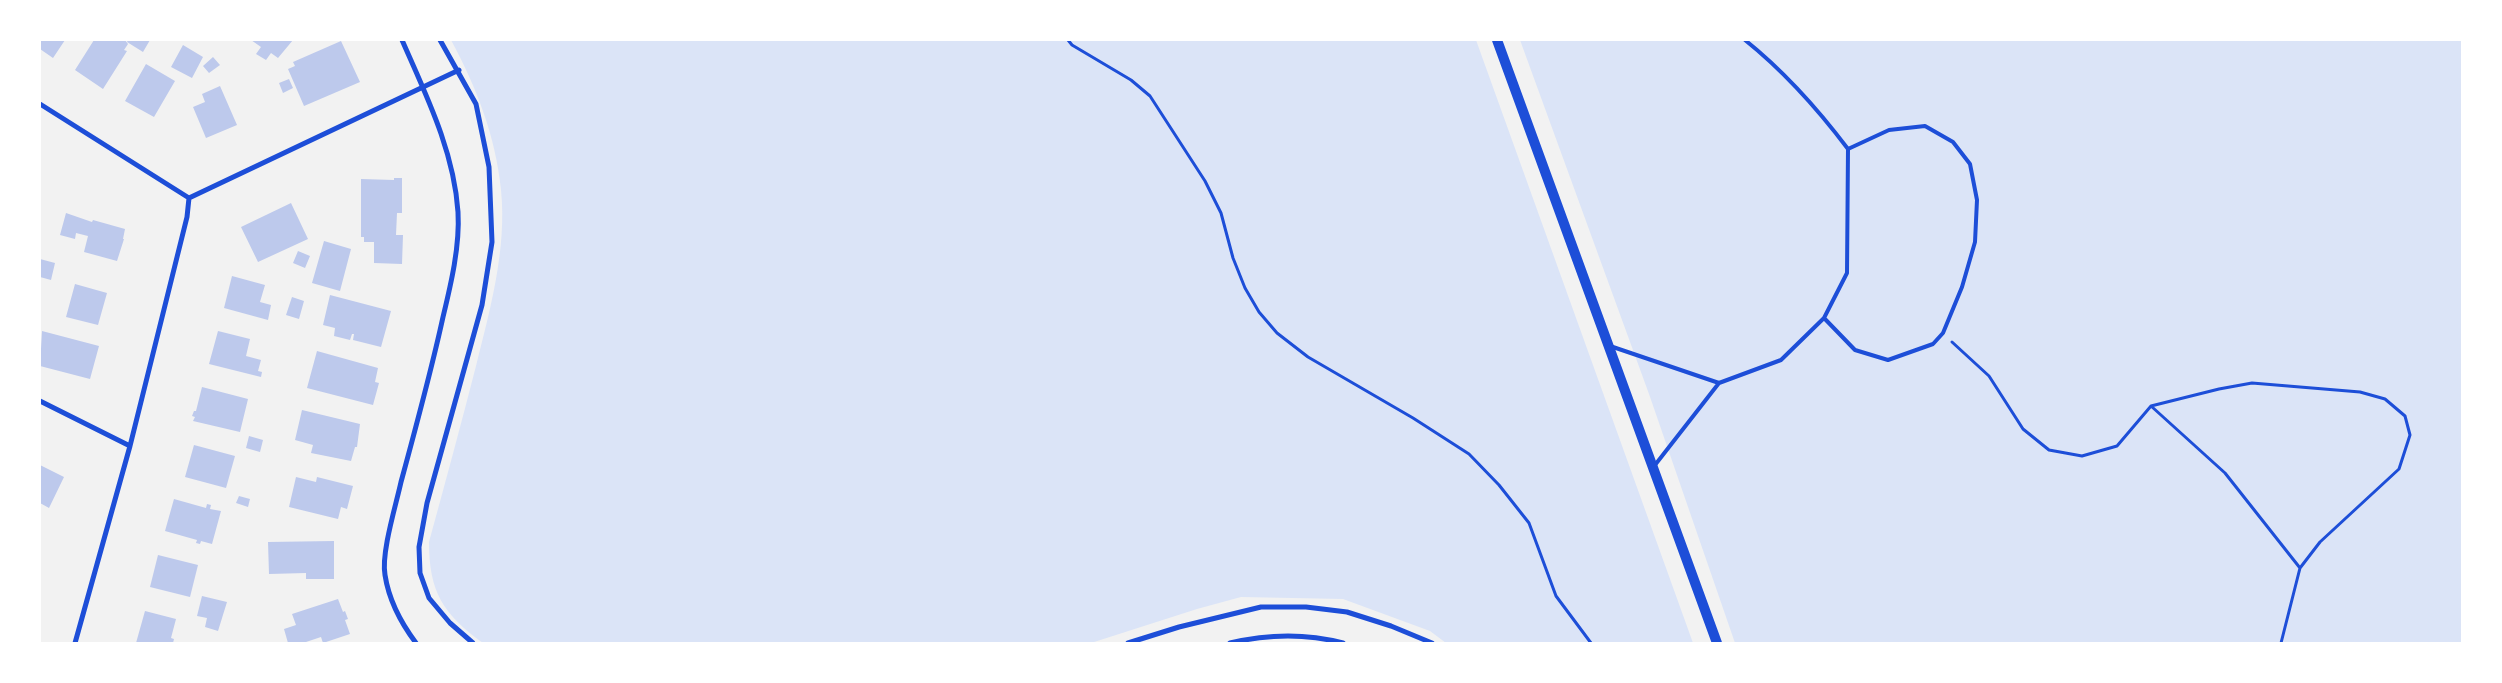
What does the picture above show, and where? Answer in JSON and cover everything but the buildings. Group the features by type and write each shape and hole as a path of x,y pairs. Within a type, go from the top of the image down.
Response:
{"main road":[{"path":"1497,40 1716,643"}],"street":[{"path":"402,40 451,163 458,213 455,253 448,294 390,527 384,574 392,601 403,626 416,643"},
{"path":"440,40 476,104 489,167 492,242 482,305 427,503 418,547 420,572 429,598 450,623 472,643"},
{"path":"189,198 458,70"},
{"path":"40,104 189,198"},
{"path":"76,643 130,446 187,217 189,198"},
{"path":"40,401 130,446"},
{"path":"1128,643 1179,627 1260,607 1306,607 1347,612 1391,626 1432,643"},
{"path":"1230,643 1282,635 1323,638 1343,643"}],"lane":[{"path":"1652,468 1719,383 1781,360 1824,318 1847,273 1848,149 1820,112 1779,68 1745,40"},
{"path":"1824,318 1855,350 1888,360 1933,344 1943,333 1962,287 1975,242 1977,200 1970,164 1953,142 1926,126 1889,130 1848,149"},
{"path":"1607,345 1719,383"}],"path":[{"path":"1068,40 1072,45 1131,80 1150,96 1205,181 1221,213 1233,258 1245,288 1258,312 1271,326 1308,357 1469,454 1499,485 1529,524 1556,596 1591,643"},
{"path":"1943,333 1989,376 2023,429 2050,450 2082,456 2117,446 2151,406 2252,383 2360,392 2385,399 2405,416 2410,435 2399,469 2320,542 2300,568 2281,643"},
{"path":"2151,406 2225,472 2300,568"}],"shaded area":[{"path":"451,40 1476,40 1693,643 1446,643 1430,631 1343,599 1241,597 1091,643 483,643 458,622 441,600 432,575 429,542 487,323 502,235 501,190 490,131 469,75"},
{"path":"1520,40 2462,40 2462,643 1735,643 1649,394"}]}
